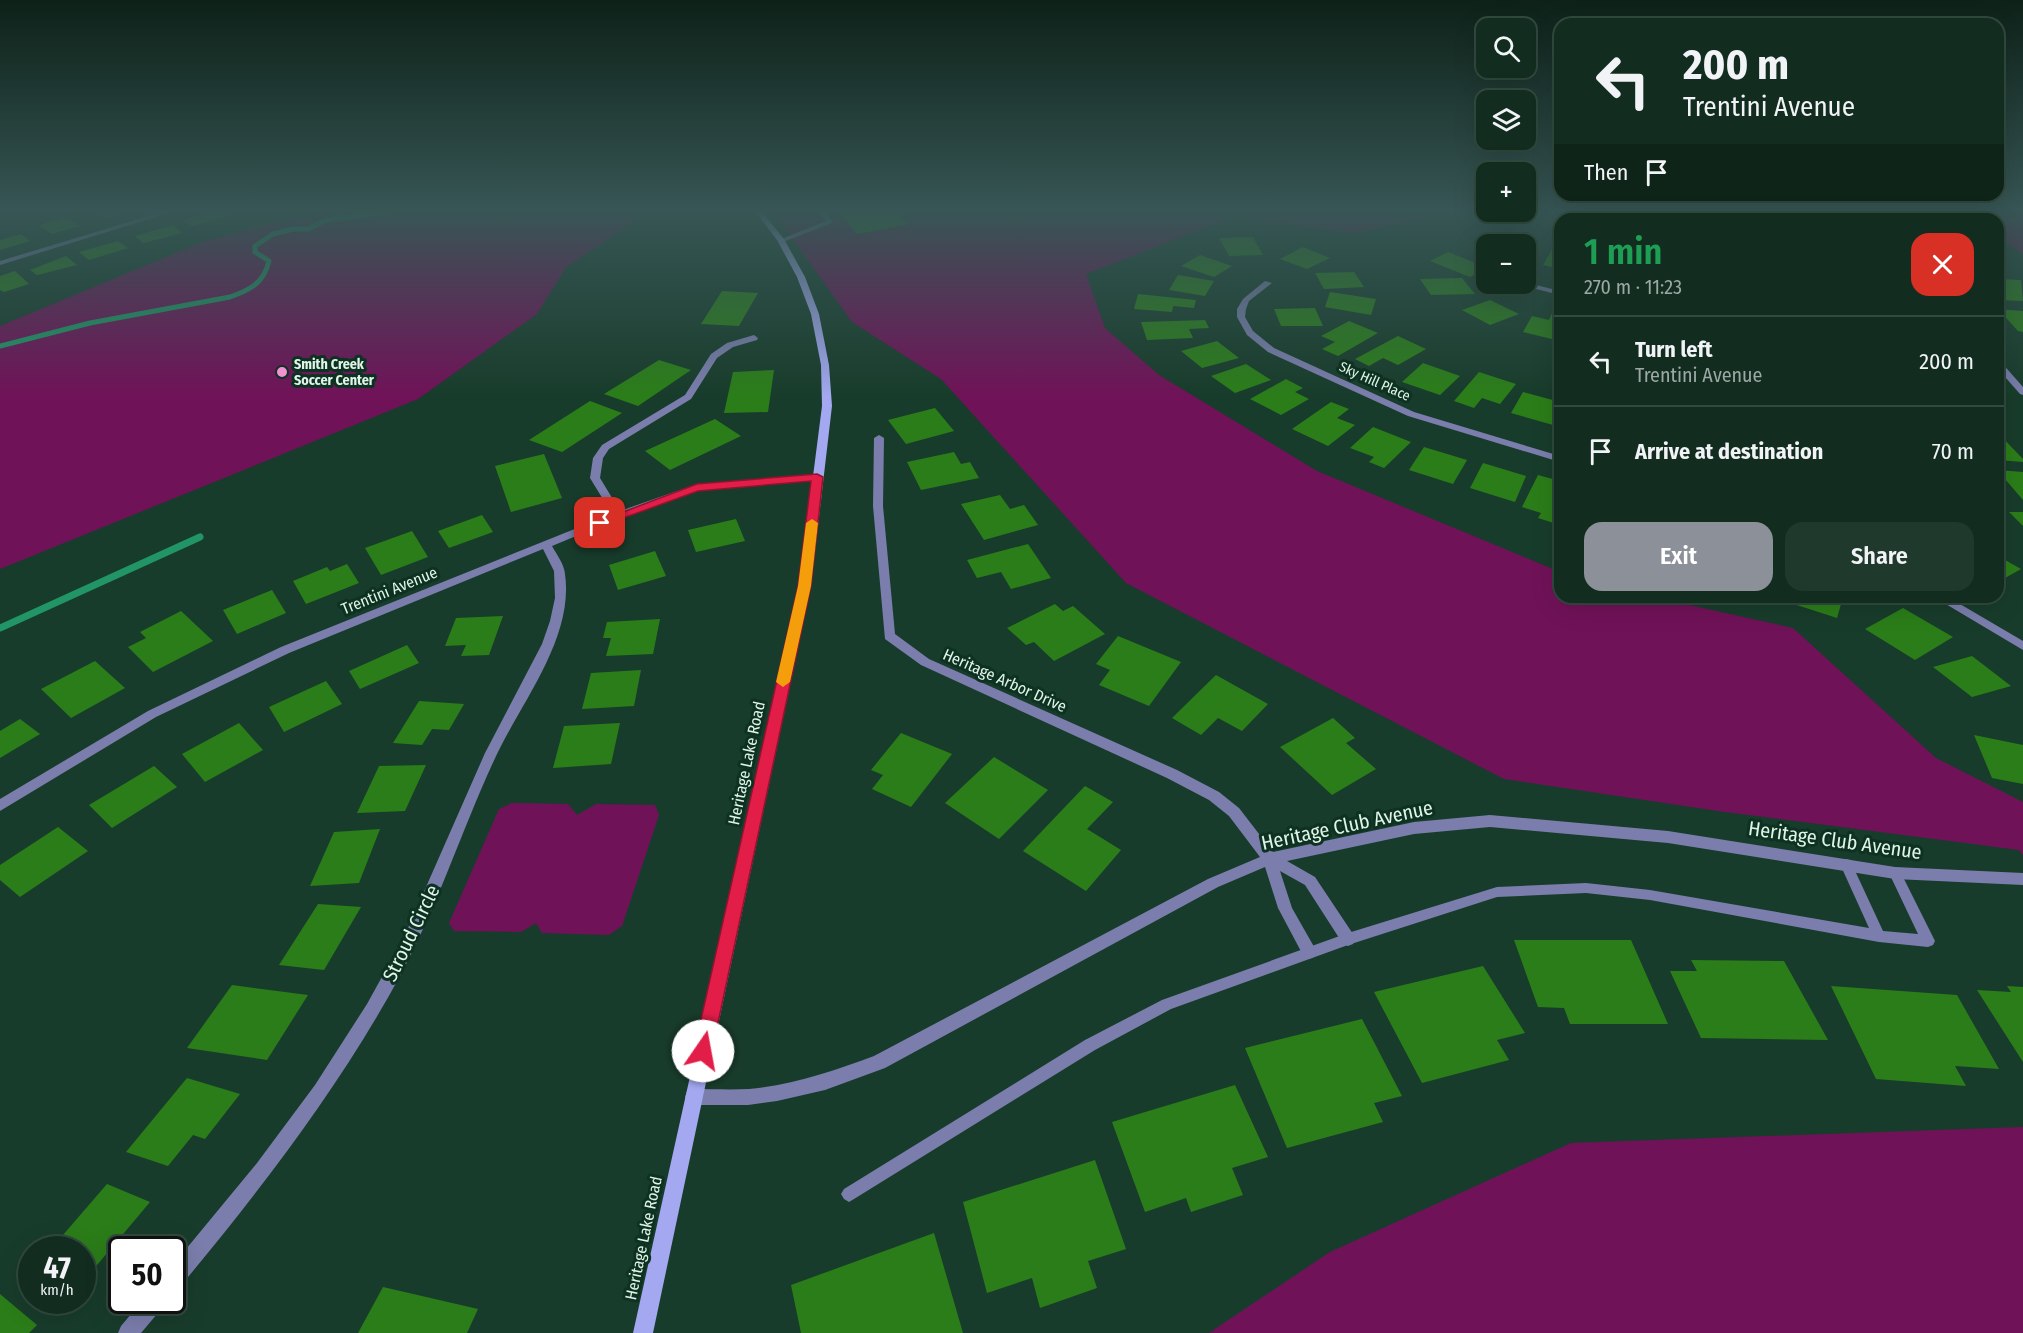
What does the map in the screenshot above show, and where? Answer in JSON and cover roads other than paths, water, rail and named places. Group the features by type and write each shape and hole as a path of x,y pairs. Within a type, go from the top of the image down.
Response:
{"main road":[{"name":"Heritage Lake Road","path":"643,1333 805,586 827,406 825,365 815,314 799,273"}],"street":[{"name":"Sky Hill Place","path":"1268,283 1252,292 1244,302 1239,315 1243,327 1252,337 1271,350 1411,414 1554,457"},
{"path":"1536,286 1554,291"},
{"path":"618,515 595,478 598,458 605,447 688,397 714,356 730,345 754,338"},
{"path":"2004,371 2023,392"},
{"name":"Heritage Arbor Drive","path":"879,438 878,506 889,636 925,662 1172,774 1214,796 1234,812 1270,859"},
{"name":"Trentini Avenue","path":"0,806 152,714 285,650 547,546 618,515 697,487 817,477"},
{"name":"Stroud Circle","path":"186,1264 264,1166 338,1066 396,968 443,869 492,751 537,666 558,617 561,597 560,572 547,546"},
{"path":"1950,603 2023,646"},
{"name":"Heritage Club Avenue","path":"693,1097 748,1097 777,1093 825,1082 879,1062 1213,883 1270,859 1414,828 1490,821 1668,837 1895,873 2023,879"},
{"path":"1270,859 1310,881 1348,939"},
{"path":"1270,859 1277,892 1289,920 1309,952"},
{"path":"128,1333 144,1314"}],"lane":[{"path":"1846,864 1879,936"},
{"path":"849,1194 1090,1045 1167,1004 1309,952 1497,892 1586,888 1650,895 1879,936 1928,941 1895,873"}],"waterway":[{"path":"0,346 90,323 230,297 255,285 265,273"},
{"path":"0,628 200,537"}],"place":[{"name":"Smith Creek Soccer Center","path":"282,372"}]}
